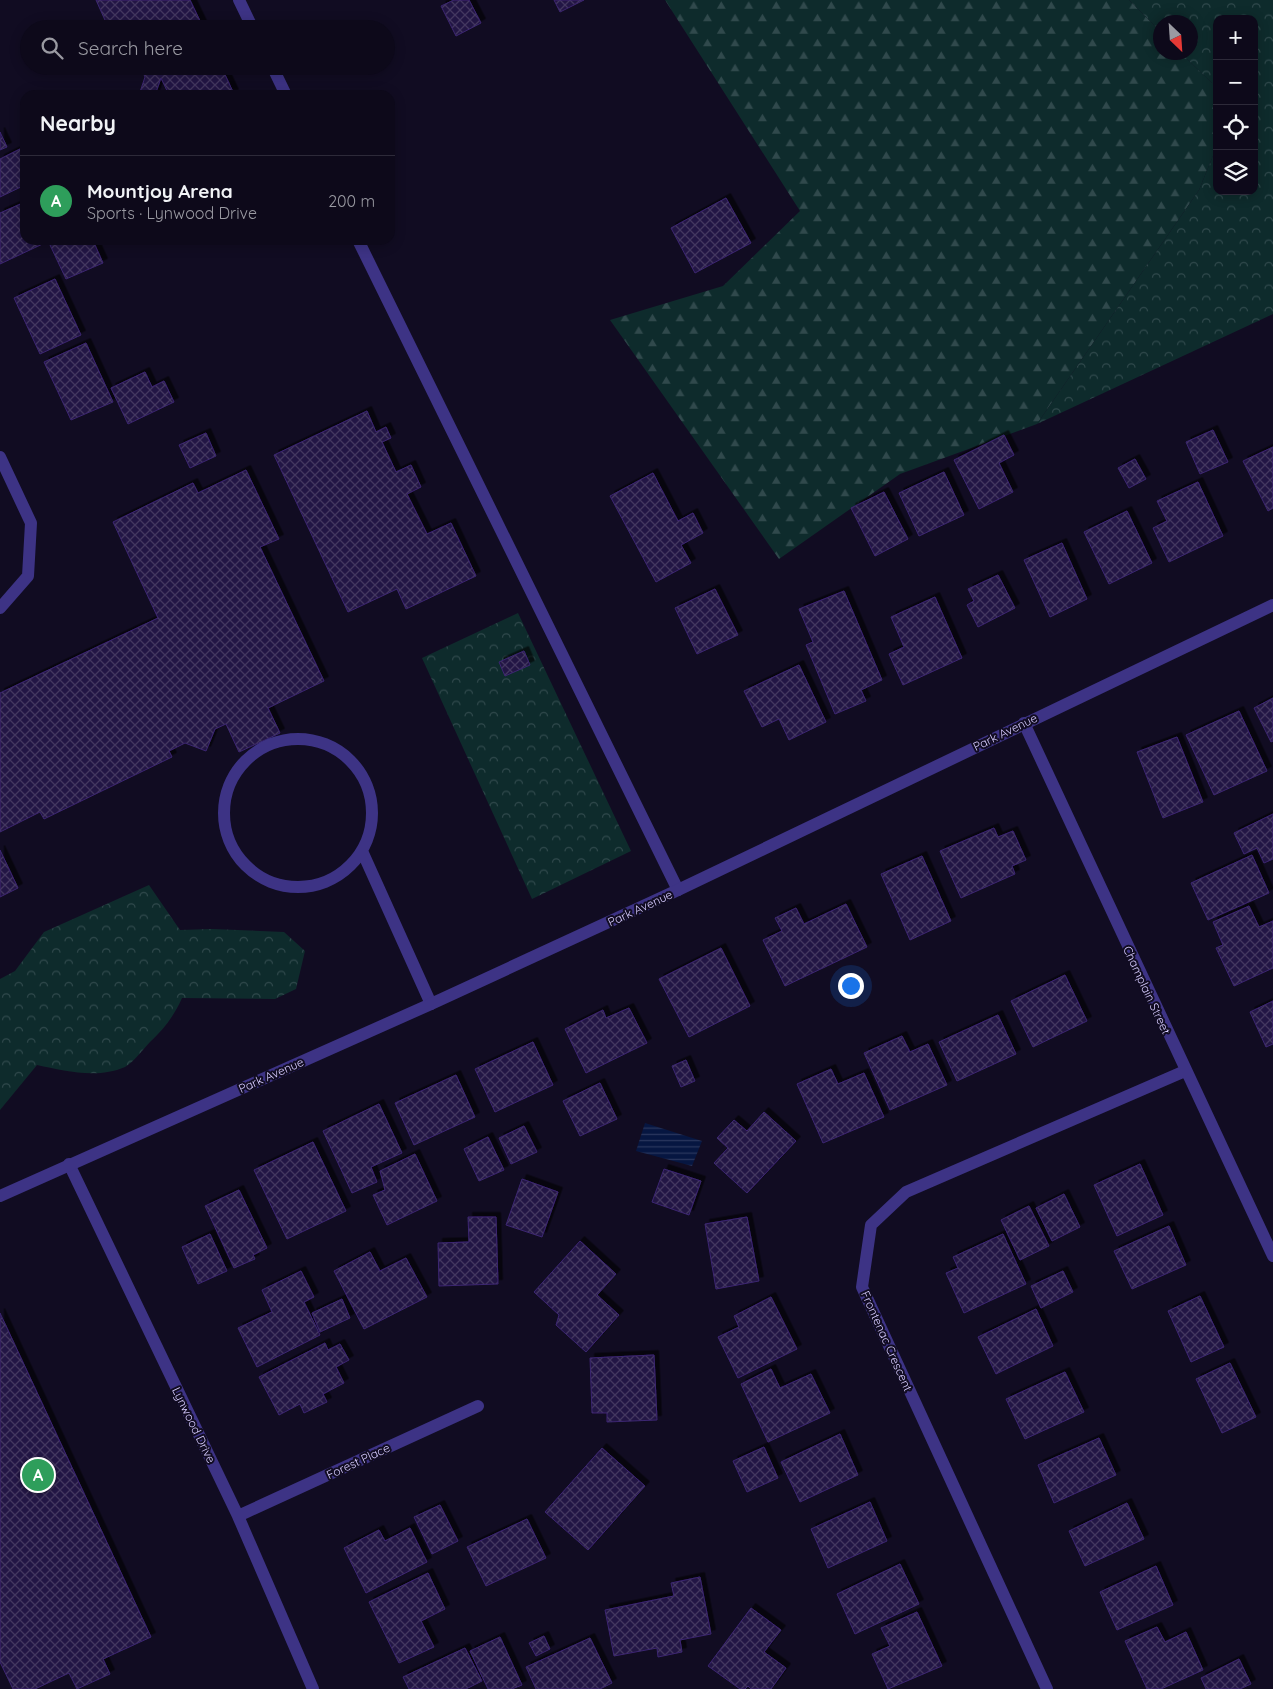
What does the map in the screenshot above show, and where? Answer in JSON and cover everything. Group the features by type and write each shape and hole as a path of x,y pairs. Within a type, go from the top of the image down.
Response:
{"street":[{"path":"239,0 249,20"},
{"path":"276,75 284,90"},
{"path":"360,245 678,890"},
{"path":"0,457 31,523 28,576 0,608"},
{"name":"Park Avenue","path":"0,1196 430,1004 678,890 1273,605"},
{"name":"Champlain Street","path":"1024,723 1273,1256"},
{"path":"362,851 347,870 326,882 302,888 279,885 257,875 239,859 228,838 224,815 227,791 238,770 256,752 279,742 304,739 328,746 349,759 365,780 372,804 371,829 362,851 430,1004"},
{"name":"Frontenac Crescent","path":"1047,1689 862,1287 872,1225 906,1192 1185,1071"},
{"name":"Lynwood Drive","path":"70,1164 238,1516 313,1689"},
{"name":"Forest Place","path":"238,1516 478,1406"}],"green space":[{"path":"665,0 1129,0 1153,24 1153,60 1188,60 1213,84 1213,156 1199,190 1037,424 900,474 779,559 610,320 723,286 800,211"},
{"path":"1129,0 1273,0 1273,314 1037,424 1199,190 1213,156 1213,195 1258,195 1258,15 1213,15 1213,84 1188,60 1198,60 1198,15 1153,15 1153,24"},
{"path":"518,613 631,851 532,899 422,658"},
{"path":"149,885 180,930 212,929 284,932 305,951 296,989 275,999 182,998 176,1011 164,1027 135,1059 125,1067 103,1073 81,1073 37,1065 0,1110 0,979 15,971 44,932"}],"water":[{"path":"645,1123 702,1141 692,1166 636,1151"}],"building":[{"path":"96,0 190,0 200,20 105,20"},
{"path":"454,0 469,0 481,23 456,36 441,6"},
{"path":"554,0 584,0 560,12"},
{"path":"144,75 225,75 232,90 167,90 161,78 157,90 141,90"},
{"path":"0,132 7,147 0,150"},
{"path":"20,149 20,187 0,197 0,159"},
{"path":"726,198 751,243 695,273 671,228"},
{"path":"20,204 20,245 40,245 0,264 0,213"},
{"path":"50,245 95,245 103,263 66,279"},
{"path":"55,279 81,335 40,354 14,298"},
{"path":"86,343 113,402 71,420 44,362"},
{"path":"145,372 152,387 164,381 174,402 128,424 111,388"},
{"path":"367,411 376,432 386,427 391,438 382,442 396,472 411,465 421,487 407,494 427,534 451,523 476,576 406,609 397,589 348,612 274,455"},
{"path":"1213,430 1228,462 1200,474 1186,442"},
{"path":"206,433 216,456 190,468 179,445"},
{"path":"1004,435 1014,455 999,463 1013,492 979,509 954,460"},
{"path":"1273,447 1273,508 1268,511 1243,461"},
{"path":"1135,459 1146,479 1129,488 1118,468"},
{"path":"246,470 279,539 260,547 324,681 268,708 280,733 239,752 226,724 215,729 206,751 185,743 169,751 172,757 44,819 40,812 0,832 0,693 158,618 113,522 193,483 198,493"},
{"path":"944,472 964,515 919,536 899,493"},
{"path":"653,473 678,521 693,513 703,533 681,545 691,563 656,582 610,496"},
{"path":"1198,482 1223,536 1169,562 1153,528 1167,521 1157,501"},
{"path":"884,492 908,539 875,556 851,508"},
{"path":"1127,511 1152,563 1109,584 1084,532"},
{"path":"1062,543 1087,599 1050,617 1024,560"},
{"path":"998,575 1015,608 978,627 967,605 974,601 968,589"},
{"path":"715,589 738,635 697,654 675,608"},
{"path":"844,591 882,680 861,690 866,701 835,714 806,645 813,642 799,609"},
{"path":"935,597 962,658 903,685 889,654 904,647 891,617"},
{"path":"524,651 530,665 505,676 499,662"},
{"path":"799,665 826,722 789,740 779,719 762,727 744,691"},
{"path":"1273,698 1273,741 1271,742 1254,708"},
{"path":"1239,711 1267,771 1214,795 1186,735"},
{"path":"1177,737 1203,802 1163,818 1137,752"},
{"path":"1273,814 1273,859 1264,863 1257,848 1244,854 1234,833"},
{"path":"994,828 998,837 1013,831 1026,860 1012,866 1015,874 961,898 940,851"},
{"path":"0,850 18,888 0,897"},
{"path":"1252,855 1269,893 1208,920 1191,883"},
{"path":"922,856 951,921 910,940 881,874"},
{"path":"846,904 867,947 785,986 763,940 782,931 775,918 796,908 804,924"},
{"path":"1249,906 1259,927 1273,921 1273,968 1234,986 1216,948 1223,945 1213,922"},
{"path":"721,948 750,1006 689,1037 659,979"},
{"path":"1065,975 1087,1021 1033,1047 1011,1001"},
{"path":"1273,1001 1273,1044 1266,1047 1250,1012"},
{"path":"629,1008 647,1043 586,1073 565,1029 603,1010 606,1018"},
{"path":"998,1015 1016,1054 957,1081 939,1042"},
{"path":"902,1036 910,1052 928,1044 947,1085 890,1110 864,1053"},
{"path":"533,1042 553,1085 495,1112 475,1069"},
{"path":"686,1060 695,1081 681,1087 672,1066"},
{"path":"831,1069 838,1084 864,1073 884,1117 823,1143 797,1084"},
{"path":"456,1075 475,1117 414,1145 395,1103"},
{"path":"600,1083 617,1119 580,1136 563,1101"},
{"path":"379,1104 402,1153 371,1167 377,1182 352,1193 323,1131"},
{"path":"764,1112 796,1141 747,1193 714,1163 728,1148 717,1138 734,1120 747,1131"},
{"path":"524,1126 537,1152 511,1164 499,1138"},
{"path":"488,1137 504,1170 479,1181 464,1149"},
{"path":"313,1142 346,1211 287,1239 254,1170"},
{"path":"415,1154 437,1201 387,1225 373,1195 385,1190 380,1171"},
{"path":"1140,1164 1163,1215 1117,1236 1094,1185"},
{"path":"664,1169 701,1181 689,1215 652,1202"},
{"path":"522,1179 558,1192 542,1237 506,1225"},
{"path":"239,1190 267,1248 253,1255 255,1259 234,1268 205,1206"},
{"path":"1064,1194 1080,1227 1052,1241 1036,1208"},
{"path":"1029,1206 1049,1246 1020,1260 1001,1220"},
{"path":"468,1217 496,1217 498,1284 439,1286 438,1243 469,1242"},
{"path":"747,1217 759,1281 716,1289 705,1224"},
{"path":"1169,1226 1186,1265 1132,1289 1114,1251"},
{"path":"210,1234 227,1271 198,1284 182,1247"},
{"path":"1003,1234 1026,1284 964,1313 946,1273 958,1268 953,1257"},
{"path":"580,1241 616,1274 597,1295 619,1315 586,1352 556,1325 559,1315 534,1292"},
{"path":"370,1252 380,1271 406,1258 427,1297 364,1329 334,1271"},
{"path":"301,1271 314,1297 304,1302 320,1335 257,1367 238,1328 272,1312 262,1290"},
{"path":"1063,1271 1073,1292 1041,1308 1031,1286"},
{"path":"1200,1296 1224,1347 1191,1362 1168,1311"},
{"path":"771,1297 797,1349 738,1378 718,1337 739,1327 734,1316"},
{"path":"342,1299 350,1318 320,1332 312,1313"},
{"path":"1036,1309 1053,1346 996,1374 978,1337"},
{"path":"0,1313 151,1637 103,1659 110,1674 77,1689 69,1673 35,1689 13,1689 0,1662"},
{"path":"325,1343 328,1350 340,1344 349,1360 336,1367 344,1383 323,1394 327,1402 304,1413 300,1404 279,1415 259,1377"},
{"path":"654,1355 657,1420 607,1422 607,1413 592,1413 590,1358"},
{"path":"1230,1363 1256,1417 1222,1433 1196,1379"},
{"path":"771,1369 780,1388 811,1374 830,1413 768,1442 741,1384"},
{"path":"1065,1372 1084,1412 1025,1439 1006,1399"},
{"path":"840,1434 858,1475 800,1502 781,1462"},
{"path":"1099,1438 1116,1475 1054,1503 1038,1465"},
{"path":"764,1447 778,1478 747,1492 733,1461"},
{"path":"602,1448 645,1486 588,1550 545,1512"},
{"path":"870,1502 887,1541 828,1568 811,1529"},
{"path":"1127,1503 1144,1539 1085,1566 1069,1531"},
{"path":"440,1505 458,1541 432,1554 414,1517"},
{"path":"527,1519 546,1558 486,1586 467,1547"},
{"path":"410,1528 427,1562 366,1593 344,1548 379,1530 385,1541"},
{"path":"900,1564 919,1604 855,1634 837,1594"},
{"path":"1156,1566 1173,1605 1117,1630 1100,1592"},
{"path":"428,1573 445,1609 421,1621 434,1647 399,1663 369,1602"},
{"path":"700,1577 711,1634 680,1640 682,1652 658,1657 657,1648 614,1656 605,1610 674,1596 671,1583"},
{"path":"751,1608 781,1630 764,1652 786,1668 771,1689 751,1689 748,1686 745,1689 740,1689 708,1666"},
{"path":"917,1612 942,1666 888,1689 872,1654 890,1646 881,1628"},
{"path":"1157,1627 1165,1642 1186,1632 1203,1670 1161,1689 1147,1689 1125,1641"},
{"path":"544,1636 550,1649 536,1656 529,1643"},
{"path":"500,1637 522,1685 512,1689 488,1689 470,1651"},
{"path":"590,1638 612,1683 600,1689 536,1689 526,1667"},
{"path":"465,1648 482,1681 466,1689 409,1689 403,1677"},
{"path":"1239,1659 1251,1684 1240,1689 1206,1689 1201,1678"}],"place":[{"name":"Mountjoy Arena","path":"38,1475"}]}
